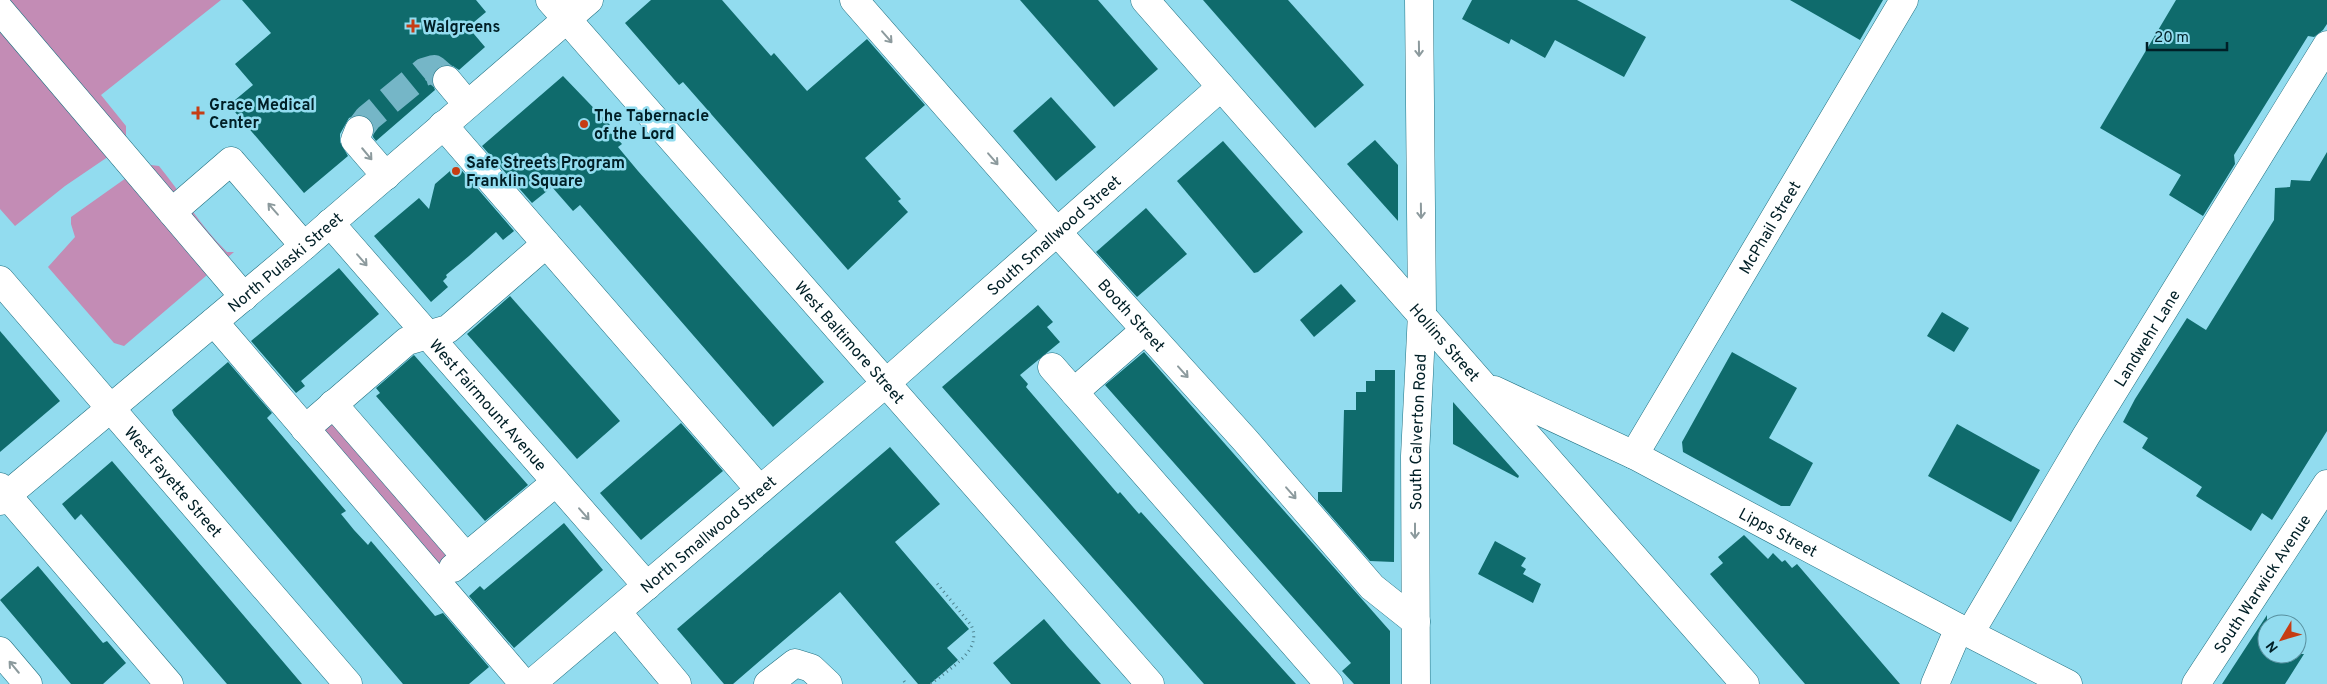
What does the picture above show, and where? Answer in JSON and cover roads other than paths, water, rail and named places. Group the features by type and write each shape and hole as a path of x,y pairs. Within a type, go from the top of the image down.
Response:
{"street":[{"name":"North Pulaski Street","path":"2,494 214,322 386,176 467,104 559,10 589,0"},
{"name":"Booth Street","path":"854,0 1057,232 1245,440 1372,587 1416,622"},
{"name":"Hollins Street","path":"1145,0 1422,313 1745,684"},
{"name":"South Calverton Road","path":"1416,684 1415,456 1422,313 1419,0"},
{"name":"McPhail Street","path":"1634,455 1904,0"},
{"path":"0,10 244,297"},
{"name":"West Baltimore Street","path":"559,10 1150,684"},
{"name":"Landwehr Lane","path":"1935,684 1964,630 2086,436 2318,81 2327,45"},
{"path":"447,80 467,104"},
{"name":"South Smallwood Street","path":"886,383 1222,87"},
{"path":"443,125 760,490"},
{"path":"359,130 355,140 386,176"},
{"path":"172,212 231,160 304,246"},
{"name":"West Fairmount Avenue","path":"330,224 647,586"},
{"path":"305,429 407,340 448,329 546,244"},
{"name":"West Fayette Street","path":"0,280 348,684"},
{"path":"214,322 524,684"},
{"path":"1074,392 1145,330"},
{"path":"1052,367 1329,684"},
{"name":"North Smallwood Street","path":"531,684 886,383"},
{"name":"Lipps Street","path":"1486,386 1634,455 2068,684"},
{"path":"333,404 466,557"},
{"path":"436,582 556,482"},
{"name":"South Warwick Avenue","path":"2196,684 2327,484"},
{"path":"2,494 169,684"},
{"path":"617,612 677,684"},
{"path":"0,651 28,684"},
{"path":"768,684 794,664 811,668 828,684"}],"tunnel":[{"path":"359,130 368,118 424,72 434,69 447,80"}],"place":[{"name":"Walgreens","path":"413,26"},
{"name":"Grace Medical Center","path":"198,113"},
{"name":"The Tabernacle of the Lord","path":"584,124"},
{"name":"Safe Streets Program Franklin Square","path":"456,171"}]}
